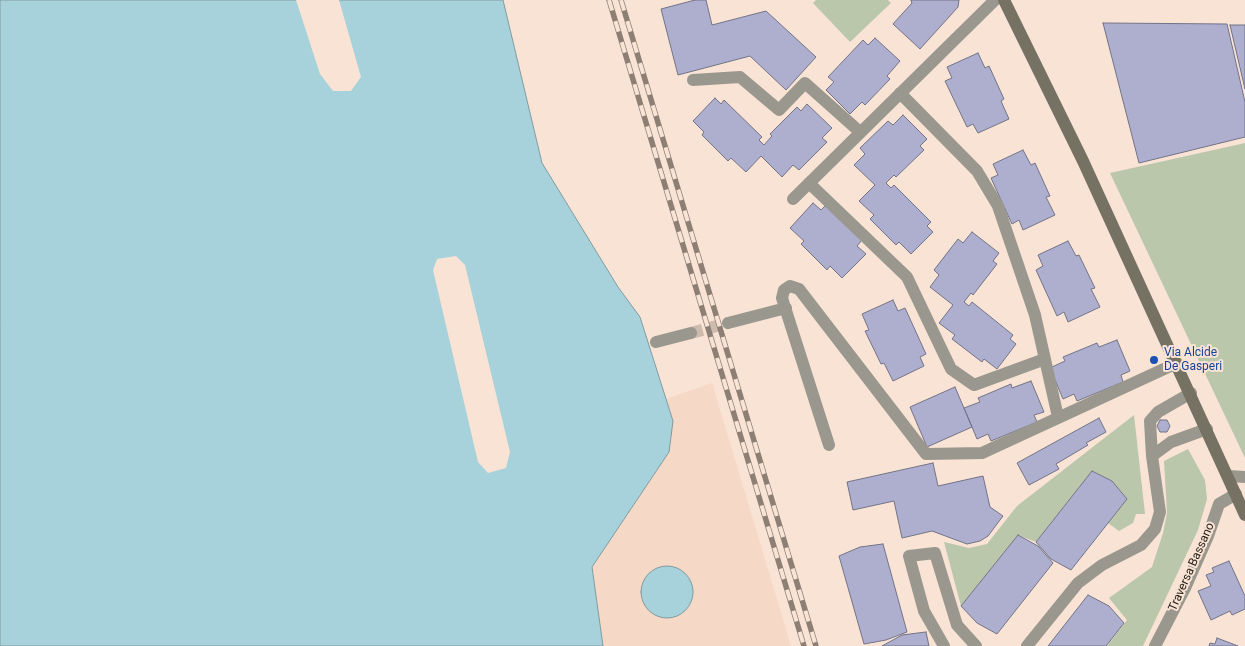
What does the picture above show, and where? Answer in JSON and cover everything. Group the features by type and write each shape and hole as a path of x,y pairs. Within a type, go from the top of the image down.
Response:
{"street":[{"path":"793,199 995,0"},
{"path":"1004,0 1083,161 1245,515"},
{"path":"693,80 740,77 779,110 805,83 860,132"},
{"path":"900,92 977,171 998,206 1035,315 1058,418"},
{"path":"809,183 906,277 951,369 974,386 1045,359"},
{"path":"829,445 782,298 784,290 790,286 799,289 926,454 982,453 1177,363"},
{"path":"728,323 786,308"},
{"path":"656,342 691,333"},
{"path":"1027,646 1078,583 1102,565 1142,545 1155,529 1160,512 1152,456 1150,421 1158,412 1190,393"},
{"path":"1152,456 1171,442 1207,429"},
{"path":"1228,476 1245,477"},
{"name":"Traversa Bassano","path":"1155,646 1185,588 1208,536 1219,504 1236,494"},
{"path":"944,646 924,611 909,556 934,553 958,625 976,646"}],"shaded area":[{"path":"712,383 791,646 603,646 592,567 669,452 673,421 666,399"}],"green space":[{"path":"816,0 888,0 891,3 850,42 813,3"},
{"path":"1245,143 1245,458 1110,173"},
{"path":"1134,415 1145,514 1136,514 1133,523 1119,531 1108,523 1127,499 1112,481 1092,471 1036,542 1018,535 961,606 944,542 969,548 987,544 1017,506"},
{"path":"1188,449 1205,480 1207,499 1198,530 1143,646 1107,646 1127,620 1109,598 1152,567 1163,533 1167,513 1164,461"}],"water":[{"path":"0,0 503,0 542,163 618,287 640,317 673,421 669,452 592,567 603,646 0,646"},
{"path":"667,566 677,568 685,574 691,582 693,592 691,602 685,610 677,616 667,618 657,616 649,610 643,602 641,592 643,582 649,574 657,568"}],"pier":[{"path":"296,0 339,0 361,77 351,91 333,91 320,74"},
{"path":"456,256 465,265 510,452 506,468 488,473 478,462 433,270 437,259"}],"building":[{"path":"695,0 706,0 712,25 766,11 816,57 786,90 750,56 678,75 661,9"},
{"path":"911,0 959,0 958,7 920,49 893,24 912,3"},
{"path":"1103,23 1227,24 1245,102 1245,137 1139,163"},
{"path":"1230,25 1245,25 1245,89"},
{"path":"875,38 900,61 887,76 890,79 865,105 862,102 850,114 826,90 834,82 828,77 863,40 868,45"},
{"path":"978,53 985,68 989,66 1004,99 1001,101 1009,119 978,133 973,124 967,127 945,81 952,78 947,67"},
{"path":"715,98 721,104 724,100 762,137 759,140 764,145 772,136 770,134 797,107 801,111 807,104 832,128 822,138 827,142 799,170 793,165 782,177 761,156 746,172 731,158 728,161 702,135 704,132 693,121"},
{"path":"903,115 927,139 920,146 924,150 896,177 894,175 886,183 891,188 894,185 931,222 927,226 933,232 911,254 899,242 896,245 870,219 874,215 859,201 875,185 854,165 865,154 860,148 888,121 893,125"},
{"path":"1023,150 1031,165 1035,163 1050,196 1046,197 1055,215 1023,230 1019,220 1012,224 991,178 998,175 993,164"},
{"path":"813,203 821,210 826,205 862,240 857,246 866,254 842,278 830,266 827,270 801,244 804,241 790,228"},
{"path":"972,232 999,253 993,261 997,264 973,295 971,293 964,302 969,306 972,302 1013,335 1010,339 1016,344 997,369 984,359 982,362 952,339 955,335 939,323 953,305 930,287 939,275 934,270 958,239 963,243"},
{"path":"1068,241 1076,256 1079,255 1095,288 1091,289 1100,307 1068,322 1064,312 1057,316 1036,270 1043,266 1038,255"},
{"path":"893,300 898,311 905,308 926,354 920,357 924,366 893,381 884,363 881,364 865,331 869,330 862,314"},
{"path":"1117,340 1130,371 1121,375 1123,382 1077,401 1074,394 1063,399 1050,368 1065,361 1063,357 1097,343 1099,347"},
{"path":"1031,381 1044,412 1034,415 1037,422 991,441 988,434 977,439 964,408 980,402 978,398 1011,384 1012,388"},
{"path":"955,387 972,427 927,447 910,407"},
{"path":"1099,418 1106,432 1086,443 1088,445 1056,464 1059,469 1029,485 1017,463"},
{"path":"1160,420 1167,420 1170,426 1167,432 1160,432 1157,426"},
{"path":"933,463 938,486 983,476 990,507 1003,516 988,536 980,541 967,544 932,531 902,538 894,501 853,510 847,482"},
{"path":"1092,471 1112,481 1127,499 1071,570 1051,559 1036,542"},
{"path":"1018,535 1038,546 1053,563 997,634 977,623 961,606"},
{"path":"883,544 907,632 886,640 864,644 839,556 860,547"},
{"path":"1229,561 1245,596 1245,609 1232,615 1230,611 1211,620 1198,591 1211,586 1206,575 1214,572 1212,568"},
{"path":"1088,595 1109,606 1124,623 1106,646 1048,646"},
{"path":"926,632 929,646 882,646 902,635"},
{"path":"1217,638 1238,646 1209,646 1210,643 1215,644"}],"tunnel":[{"path":"691,333 728,323"}],"railway":[{"path":"609,0 804,646"},
{"path":"621,0 816,646"}],"place":[{"name":"Via Alcide De Gasperi","path":"1154,360"}]}
